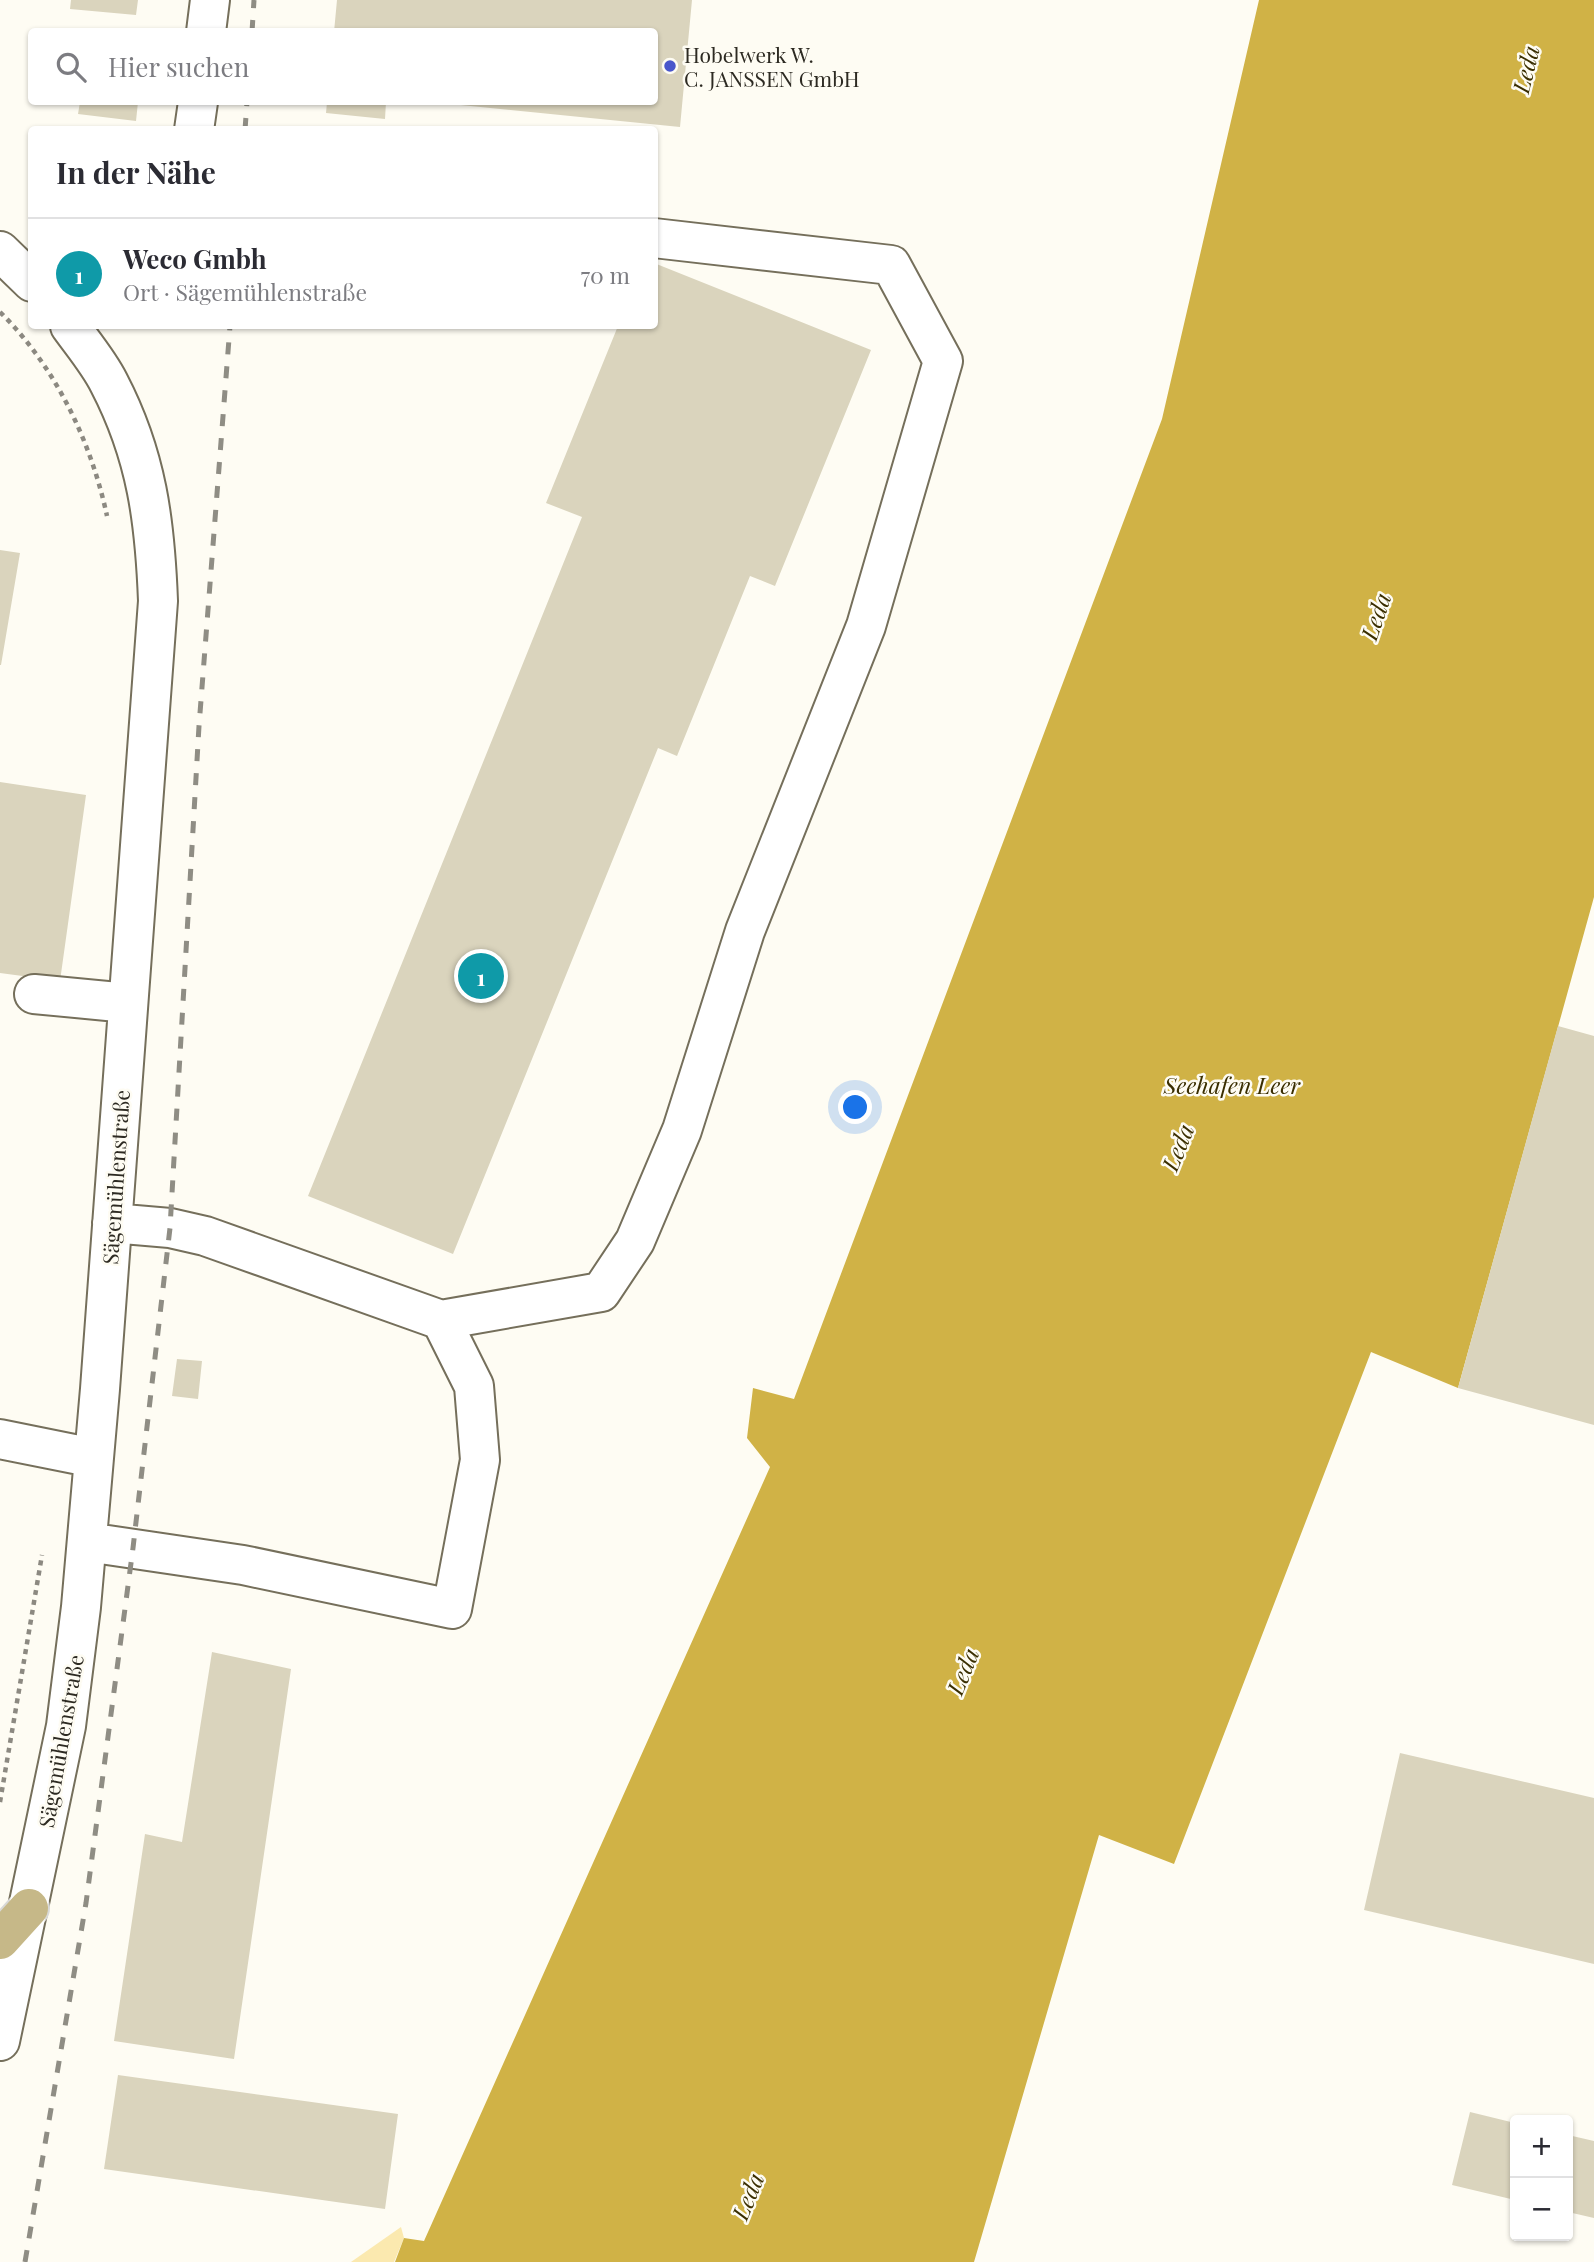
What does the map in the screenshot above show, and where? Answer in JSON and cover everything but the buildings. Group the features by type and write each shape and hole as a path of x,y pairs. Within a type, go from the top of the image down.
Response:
{"main road":[{"path":"0,1940 29,1908"}],"street":[{"path":"206,28 210,0"},
{"path":"195,126 198,105"},
{"path":"112,1223 170,1228 205,1236 441,1320 601,1292 635,1241 682,1130 745,931 866,626 943,361 891,265 658,239"},
{"path":"0,251 28,278"},
{"name":"Sägemühlenstraße","path":"0,2040 66,1726 87,1542 159,601 155,527 139,454 108,382 72,329"},
{"path":"34,994 128,1003"},
{"path":"87,1542 243,1565 452,1609 480,1460 474,1387 441,1320"},
{"path":"0,1439 94,1458"}],"path":[{"path":"0,312 21,333 63,394 99,478 109,525"},
{"path":"0,1802 44,1543"}],"shaded area":[{"path":"401,2227 404,2238 394,2262 351,2262"}],"water":[{"name":"Seehafen Leer","path":"1259,0 1594,0 1594,897 1458,1388 1371,1352 1174,1864 1099,1835 974,2262 395,2262 404,2238 424,2241 770,1467 747,1438 753,1388 794,1399 1162,419"}],"railway":[{"path":"252,28 254,0"},
{"path":"245,126 247,105"},
{"path":"25,2262 86,1903 133,1548 170,1228 199,726 230,329"}],"place":[{"name":"Hobelwerk W. C. JANSSEN GmbH","path":"670,66"},
{"name":"Weco Gmbh","path":"481,976"}],"water label":[{"name":"Leda","path":"1525,69"},
{"name":"Leda","path":"1375,616"},
{"name":"Leda","path":"1177,1147"},
{"name":"Leda","path":"962,1671"},
{"name":"Leda","path":"747,2196"}]}
